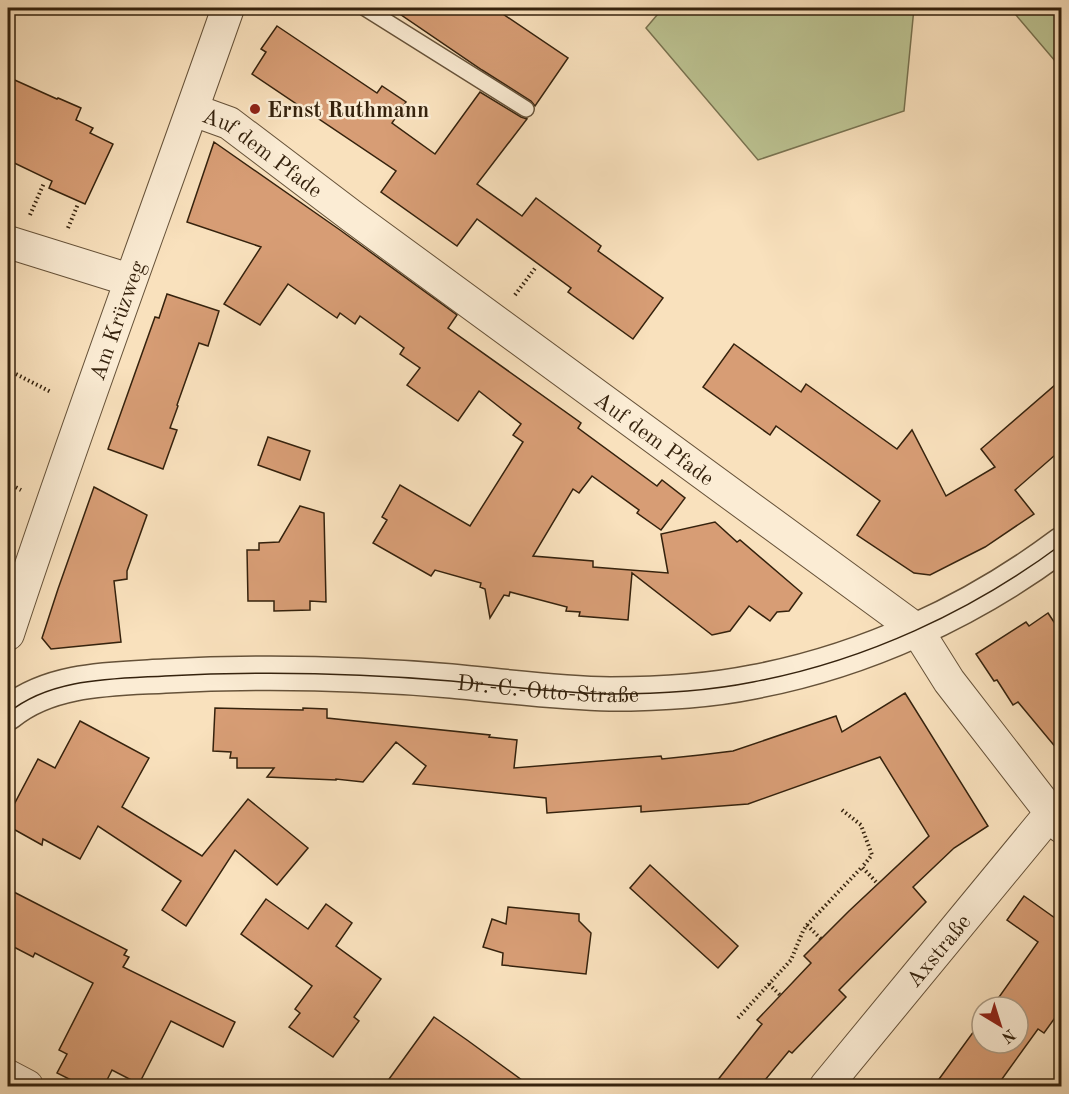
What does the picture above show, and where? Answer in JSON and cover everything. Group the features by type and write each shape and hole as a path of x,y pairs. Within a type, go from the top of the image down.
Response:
{"street":[{"name":"Am Krüzweg","path":"8,634 130,280 228,8"},
{"name":"Auf dem Pfade","path":"193,110 229,123 917,630 949,681 1056,820"},
{"path":"8,242 130,280"},
{"name":"Dr.-C.-Otto-Straße","path":"8,709 32,697 60,688 104,679 215,673 326,674 600,693 660,692 752,683 815,668 880,646 917,630 1000,586 1062,544"},
{"name":"Axstraße","path":"826,1086 1056,820"},
{"path":"8,1076 27,1086"}],"lane":[{"path":"365,8 526,109"}],"path":[{"path":"8,370 51,392"},
{"path":"8,483 21,490"},
{"path":"738,1018 791,960 807,925 872,855 861,825 842,810"},
{"path":"862,867 878,884"},
{"path":"807,925 821,939"},
{"path":"769,984 780,995"}],"green space":[{"path":"663,8 914,8 904,111 758,160 646,28"},
{"path":"1010,8 1061,8 1061,68"}],"building":[{"path":"391,8 494,8 568,58 535,106 531,101"},
{"path":"277,26 377,93 382,86 406,102 392,123 435,154 480,92 527,119 477,184 522,216 536,198 601,246 598,251 663,298 633,339 568,292 571,288 477,219 457,246 381,192 396,171 252,74 266,52 261,49"},
{"path":"8,77 81,108 76,120 93,128 90,133 113,144 85,204 49,188 52,181 8,160"},
{"path":"214,142 457,315 448,328 581,423 578,428 657,486 662,480 685,498 661,530 637,513 639,510 592,476 579,493 573,489 533,556 593,561 593,567 668,573 661,534 715,522 737,542 740,540 802,593 789,611 777,612 770,621 749,606 730,631 712,635 632,573 628,620 579,616 580,612 566,611 567,607 510,592 509,596 504,595 490,618 485,589 480,587 481,583 435,570 431,576 373,543 387,520 382,517 400,485 470,526 523,442 513,435 521,424 479,391 458,421 407,385 420,368 400,354 404,348 360,316 355,324 340,313 337,318 288,284 260,325 224,304 261,247 187,222"},
{"path":"167,294 219,311 208,346 199,343 177,405 170,428 177,430 163,469 108,449 155,317 159,318"},
{"path":"734,344 801,392 806,384 897,449 912,430 946,496 995,467 981,449 1062,379 1062,449 1015,490 1034,514 985,547 930,575 914,573 857,535 880,501 776,426 770,435 703,387"},
{"path":"268,437 310,451 300,480 258,465"},
{"path":"94,487 147,515 127,571 127,579 114,581 121,642 51,649 42,638"},
{"path":"300,506 324,513 326,602 310,601 310,610 274,611 274,601 248,601 247,550 259,550 259,543 279,542"},
{"path":"1048,613 1062,634 1062,755 1018,702 1013,705 976,654 1026,622 1029,626"},
{"path":"905,693 988,826 954,848 913,887 926,902 839,990 846,997 792,1053 789,1051 760,1086 713,1086 762,1024 757,1020 811,963 804,956 929,836 880,757 748,804 641,812 641,806 547,813 546,798 413,784 426,766 396,742 363,782 267,777 274,768 237,768 237,758 230,758 231,752 213,751 215,708 303,710 303,708 327,709 327,718 490,735 489,737 517,740 514,768 661,756 662,759 733,751 836,716 842,732"},
{"path":"80,721 149,758 122,807 202,856 248,799 308,848 277,885 235,850 186,926 162,910 181,881 98,826 80,859 43,839 42,845 8,826 8,816 38,759 55,768"},
{"path":"650,865 738,946 718,968 630,888"},
{"path":"8,889 127,950 124,955 129,957 123,967 235,1022 223,1047 171,1021 139,1084 112,1070 104,1086 83,1086 57,1073 67,1054 59,1050 93,983 35,953 33,957 8,944"},
{"path":"1024,896 1055,918 1062,908 1062,1008 1044,1033 1038,1029 1030,1040 1030,995 1000,995 1038,942 1007,920"},
{"path":"266,899 308,929 326,904 352,923 336,946 381,979 354,1017 359,1021 333,1057 289,1027 300,1013 295,1009 312,986 241,934"},
{"path":"508,907 579,914 579,921 591,933 586,974 502,965 503,953 483,947 492,919 506,924"},
{"path":"434,1017 467,1040 530,1086 384,1086"},
{"path":"970,1036 970,1055 1019,1055 997,1086 934,1086"}],"tram line":[{"path":"8,713 25,701 43,693 83,682 201,674 273,673 380,676 610,694 718,688 794,673 876,647 915,631 991,591 1062,544"}],"place":[{"name":"Ernst Ruthmann","path":"255,109"}]}
